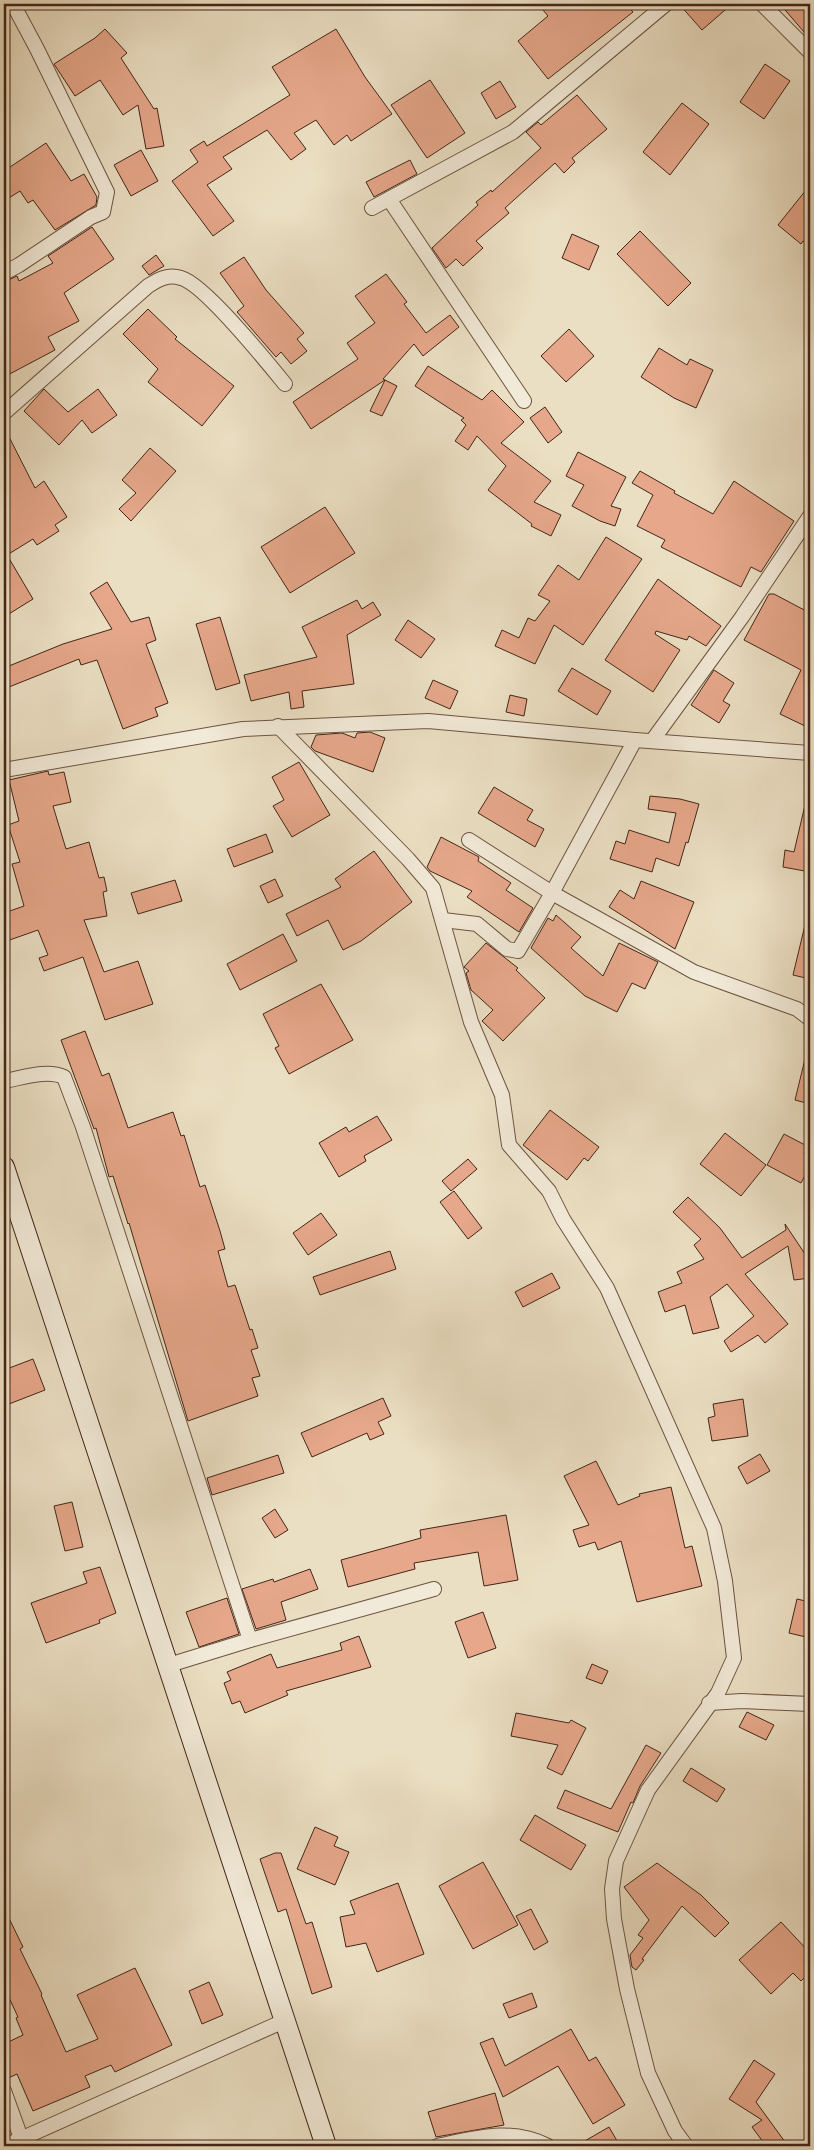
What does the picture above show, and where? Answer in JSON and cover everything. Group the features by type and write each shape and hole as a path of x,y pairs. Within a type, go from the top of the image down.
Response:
{"street":[{"path":"4,273 91,217 103,212 107,192 13,4"},
{"path":"372,208 513,132 666,4"},
{"path":"762,4 810,52"},
{"path":"389,199 524,401"},
{"path":"4,414 148,286 166,276 180,277 188,280 231,321 285,384"},
{"path":"652,741 742,617 810,516"},
{"path":"4,770 243,729 428,721 635,740 810,753"},
{"path":"278,726 408,859 433,888 470,1022 502,1094 509,1145 550,1192 563,1219 607,1288 714,1528 725,1581 734,1658 718,1692 648,1790 616,1861 612,1890 614,1919 626,1989 648,2072 676,2131 686,2146"},
{"path":"443,920 477,924 508,949 518,951 635,740"},
{"path":"469,840 552,892 694,972 797,1008 810,1019"},
{"path":"4,1082 48,1074 64,1077 84,1127 250,1640"},
{"path":"4,1167 326,2146"},
{"path":"169,1665 434,1588"},
{"path":"710,1702 742,1701 810,1704"},
{"path":"5,2146 284,2021"},
{"path":"4,2091 21,2138"},
{"path":"437,2146 489,2135 532,2138 548,2146"}],"building":[{"path":"538,4 626,4 633,12 548,79 518,41 548,16"},
{"path":"679,4 732,4 702,30"},
{"path":"780,4 810,4 810,39"},
{"path":"105,29 127,53 121,58 154,109 157,108 164,146 146,149 138,105 123,115 100,80 75,96 54,64 95,38"},
{"path":"336,29 365,77 392,114 351,141 347,135 334,145 316,120 294,133 306,149 291,160 267,130 223,157 232,169 207,185 234,221 213,236 172,181 198,162 190,150 204,141 207,146 290,95 272,67"},
{"path":"765,64 790,81 764,119 740,102"},
{"path":"430,80 465,133 427,158 391,105"},
{"path":"500,81 516,107 496,119 481,93"},
{"path":"577,95 607,129 572,158 575,162 564,173 555,163 505,208 509,213 476,241 483,248 463,266 456,259 446,268 432,248 478,205 476,202 491,190 492,192 541,148 526,132 538,122 541,125"},
{"path":"682,103 709,124 670,175 643,152"},
{"path":"46,143 71,181 84,174 97,197 96,205 55,230 33,200 28,203 20,191 4,201 4,171"},
{"path":"141,150 158,181 131,196 114,165"},
{"path":"410,160 417,174 374,197 366,182"},
{"path":"810,185 810,249 803,241 801,244 778,225"},
{"path":"92,227 114,259 64,293 79,321 48,337 55,350 4,377 4,282 17,276 19,281 53,263 48,256"},
{"path":"640,231 691,283 668,306 617,254"},
{"path":"572,234 599,246 589,270 562,258"},
{"path":"156,255 164,266 149,275 142,266"},
{"path":"244,257 266,290 304,333 297,339 307,351 291,364 281,352 276,357 237,312 244,306 220,273"},
{"path":"386,274 407,302 404,304 426,333 450,315 459,327 423,356 414,344 383,379 385,380 311,429 293,402 358,359 347,343 375,323 355,296"},
{"path":"148,309 177,337 175,339 234,386 202,426 148,382 158,369 123,334"},
{"path":"569,329 594,356 566,382 541,356"},
{"path":"659,348 687,365 690,359 713,370 696,408 674,398 641,377"},
{"path":"428,366 482,400 492,390 524,422 501,443 551,481 534,502 561,515 551,536 531,526 532,524 488,490 506,466 477,436 468,450 455,441 466,425 461,420 464,418 415,386"},
{"path":"385,380 397,386 382,416 370,411"},
{"path":"44,389 68,412 98,389 117,415 92,433 82,420 59,445 24,411"},
{"path":"545,407 562,432 548,443 530,418"},
{"path":"4,427 35,488 44,481 67,517 55,525 59,531 37,545 33,539 7,555 33,599 4,617"},
{"path":"150,448 176,471 131,521 119,509 136,493 122,480"},
{"path":"578,452 626,477 611,506 621,509 615,526 600,521 572,506 584,485 566,476"},
{"path":"640,471 675,491 674,493 713,514 734,481 794,521 761,572 751,567 741,587 661,547 665,540 637,526 653,495 632,483"},
{"path":"325,507 355,553 290,593 261,547"},
{"path":"606,537 642,559 583,645 554,625 535,664 495,646 502,630 519,638 528,618 535,621 550,601 538,595 558,565 579,580"},
{"path":"658,579 721,626 706,646 689,636 687,640 656,631 655,634 680,650 653,692 605,660"},
{"path":"107,582 131,622 149,617 156,640 146,644 168,703 155,708 158,716 123,729 97,660 81,665 79,659 4,689 4,668 63,644 112,629 90,593"},
{"path":"769,594 774,594 810,613 810,715 805,726 780,714 801,670 744,640"},
{"path":"357,600 362,609 373,602 381,615 347,635 354,684 302,691 304,707 291,709 289,692 251,701 244,675 317,657 302,627"},
{"path":"220,617 240,683 216,690 196,624"},
{"path":"408,620 435,639 421,658 395,640"},
{"path":"572,668 611,691 597,715 558,691"},
{"path":"714,670 734,683 723,701 730,705 719,723 691,705"},
{"path":"433,680 458,691 450,709 425,698"},
{"path":"510,695 527,699 524,716 506,712"},
{"path":"370,732 385,738 373,772 315,751 311,747 316,735 342,733 355,738 357,733"},
{"path":"299,762 330,815 292,837 273,806 284,800 272,777"},
{"path":"48,771 49,775 64,772 71,802 53,806 66,849 89,842 99,878 104,877 107,891 103,892 107,916 84,920 104,972 138,961 153,1004 105,1020 83,957 44,971 39,958 48,955 38,930 4,942 4,913 24,906 12,864 20,862 8,825 19,821 9,780"},
{"path":"494,787 533,810 527,820 544,829 535,847 478,813"},
{"path":"650,796 680,799 699,804 688,843 686,842 679,866 656,858 652,872 610,859 616,841 625,844 629,830 669,843 676,813 648,809"},
{"path":"805,805 810,806 810,872 783,867 785,850 794,852"},
{"path":"266,834 273,852 234,867 227,849"},
{"path":"441,837 479,857 478,861 511,883 506,890 533,908 519,932 467,897 472,891 430,871 427,867"},
{"path":"374,851 412,902 361,941 343,950 328,920 297,936 286,914 341,887 335,879"},
{"path":"275,879 283,896 268,903 260,886"},
{"path":"175,880 182,901 138,914 131,893"},
{"path":"641,881 694,902 675,949 609,907 620,890 634,899"},
{"path":"556,915 581,937 571,948 603,976 619,943 658,962 645,989 632,983 617,1012 585,996 531,948 548,918 553,921"},
{"path":"805,925 810,926 810,979 793,975"},
{"path":"283,934 297,961 240,990 227,964"},
{"path":"486,943 518,968 516,970 545,998 503,1041 482,1021 493,1010 471,990 466,973 469,971 464,967"},
{"path":"321,984 353,1040 289,1074 275,1048 279,1046 263,1014"},
{"path":"85,1031 102,1076 109,1073 128,1128 173,1112 181,1136 184,1135 200,1187 205,1185 220,1231 225,1249 218,1251 228,1287 235,1285 258,1348 251,1350 260,1376 252,1378 258,1396 188,1421 129,1223 113,1176 109,1177 96,1128 94,1129 61,1040"},
{"path":"805,1059 810,1059 810,1104 795,1100"},
{"path":"550,1110 599,1147 588,1161 584,1158 567,1180 523,1145"},
{"path":"377,1116 392,1140 364,1156 366,1161 339,1177 319,1143 346,1127 349,1132"},
{"path":"725,1133 766,1165 741,1196 700,1164"},
{"path":"784,1134 807,1146 804,1153 810,1156 810,1166 801,1183 767,1165"},
{"path":"468,1159 477,1169 451,1191 442,1181"},
{"path":"454,1191 482,1228 468,1239 440,1202"},
{"path":"688,1197 720,1228 742,1258 786,1230 785,1224 805,1254 808,1254 810,1278 794,1280 788,1246 745,1274 788,1324 765,1343 758,1335 731,1352 724,1341 754,1316 727,1284 710,1297 719,1328 693,1334 685,1305 665,1312 658,1292 682,1283 677,1272 704,1259 694,1245 701,1239 673,1212"},
{"path":"321,1213 337,1235 308,1255 293,1233"},
{"path":"390,1251 396,1269 320,1295 313,1277"},
{"path":"552,1273 560,1288 523,1307 515,1292"},
{"path":"33,1359 45,1390 9,1404 4,1391 4,1370"},
{"path":"383,1398 391,1416 378,1422 384,1434 370,1440 367,1433 312,1457 301,1433"},
{"path":"743,1399 748,1436 712,1441 708,1418 715,1416 713,1404"},
{"path":"760,1454 770,1471 747,1484 738,1467"},
{"path":"278,1455 284,1473 212,1495 207,1478"},
{"path":"596,1461 618,1505 640,1496 639,1494 671,1487 685,1548 692,1546 702,1586 637,1602 621,1541 598,1550 595,1542 579,1547 573,1530 589,1525 564,1476"},
{"path":"72,1502 83,1547 65,1551 54,1506"},
{"path":"275,1509 288,1530 275,1538 262,1518"},
{"path":"506,1515 518,1580 484,1586 478,1552 414,1563 415,1569 348,1587 341,1560 421,1538 420,1530"},
{"path":"100,1567 116,1613 99,1620 100,1623 46,1643 31,1603 87,1583 83,1572"},
{"path":"310,1569 318,1589 281,1602 286,1620 256,1629 242,1589 273,1579 274,1582"},
{"path":"227,1598 239,1634 199,1647 186,1612"},
{"path":"797,1599 810,1602 810,1638 789,1633"},
{"path":"483,1612 496,1648 468,1658 455,1622"},
{"path":"359,1636 371,1667 286,1691 288,1695 245,1713 240,1701 232,1704 224,1683 231,1680 227,1672 271,1654 277,1668 342,1650 340,1643"},
{"path":"592,1664 608,1671 602,1684 586,1678"},
{"path":"747,1712 774,1725 766,1740 739,1727"},
{"path":"516,1713 569,1723 571,1720 586,1728 562,1775 547,1768 558,1745 511,1736"},
{"path":"646,1745 661,1753 640,1786 633,1803 631,1802 618,1832 557,1808 565,1790 611,1809"},
{"path":"691,1768 725,1789 717,1802 683,1781"},
{"path":"535,1815 586,1845 571,1870 520,1840"},
{"path":"315,1827 338,1837 334,1846 349,1852 335,1885 297,1869"},
{"path":"275,1853 281,1853 306,1924 312,1922 332,1987 312,1994 286,1909 278,1912 260,1859"},
{"path":"483,1862 518,1925 473,1949 439,1886"},
{"path":"657,1863 701,1895 729,1923 715,1937 682,1906 642,1959 644,1960 636,1970 632,1967 630,1955 643,1938 638,1935 649,1920 624,1887"},
{"path":"398,1883 424,1954 377,1972 366,1943 346,1947 340,1917 355,1914 350,1901"},
{"path":"4,1908 23,1947 20,1949 42,1994 66,2052 98,2039 77,1995 135,1968 172,2045 115,2072 111,2065 85,2076 90,2087 33,2111 17,2074 4,2080 4,2044 23,2035 16,2018 18,2017 4,1987"},
{"path":"531,1909 548,1942 534,1950 516,1916"},
{"path":"781,1922 810,1953 810,1972 801,1981 793,1973 771,1994 739,1960"},
{"path":"209,1982 223,2015 202,2024 189,1991"},
{"path":"532,1993 537,2007 509,2018 503,2004"},
{"path":"571,2029 589,2061 596,2057 625,2105 593,2124 558,2066 503,2097 480,2043 493,2038 505,2066"},
{"path":"754,2060 775,2074 756,2102 788,2146 766,2146 752,2127 762,2120 729,2099"},
{"path":"495,2093 504,2125 436,2137 428,2112"},
{"path":"609,2127 620,2146 576,2146"}]}
